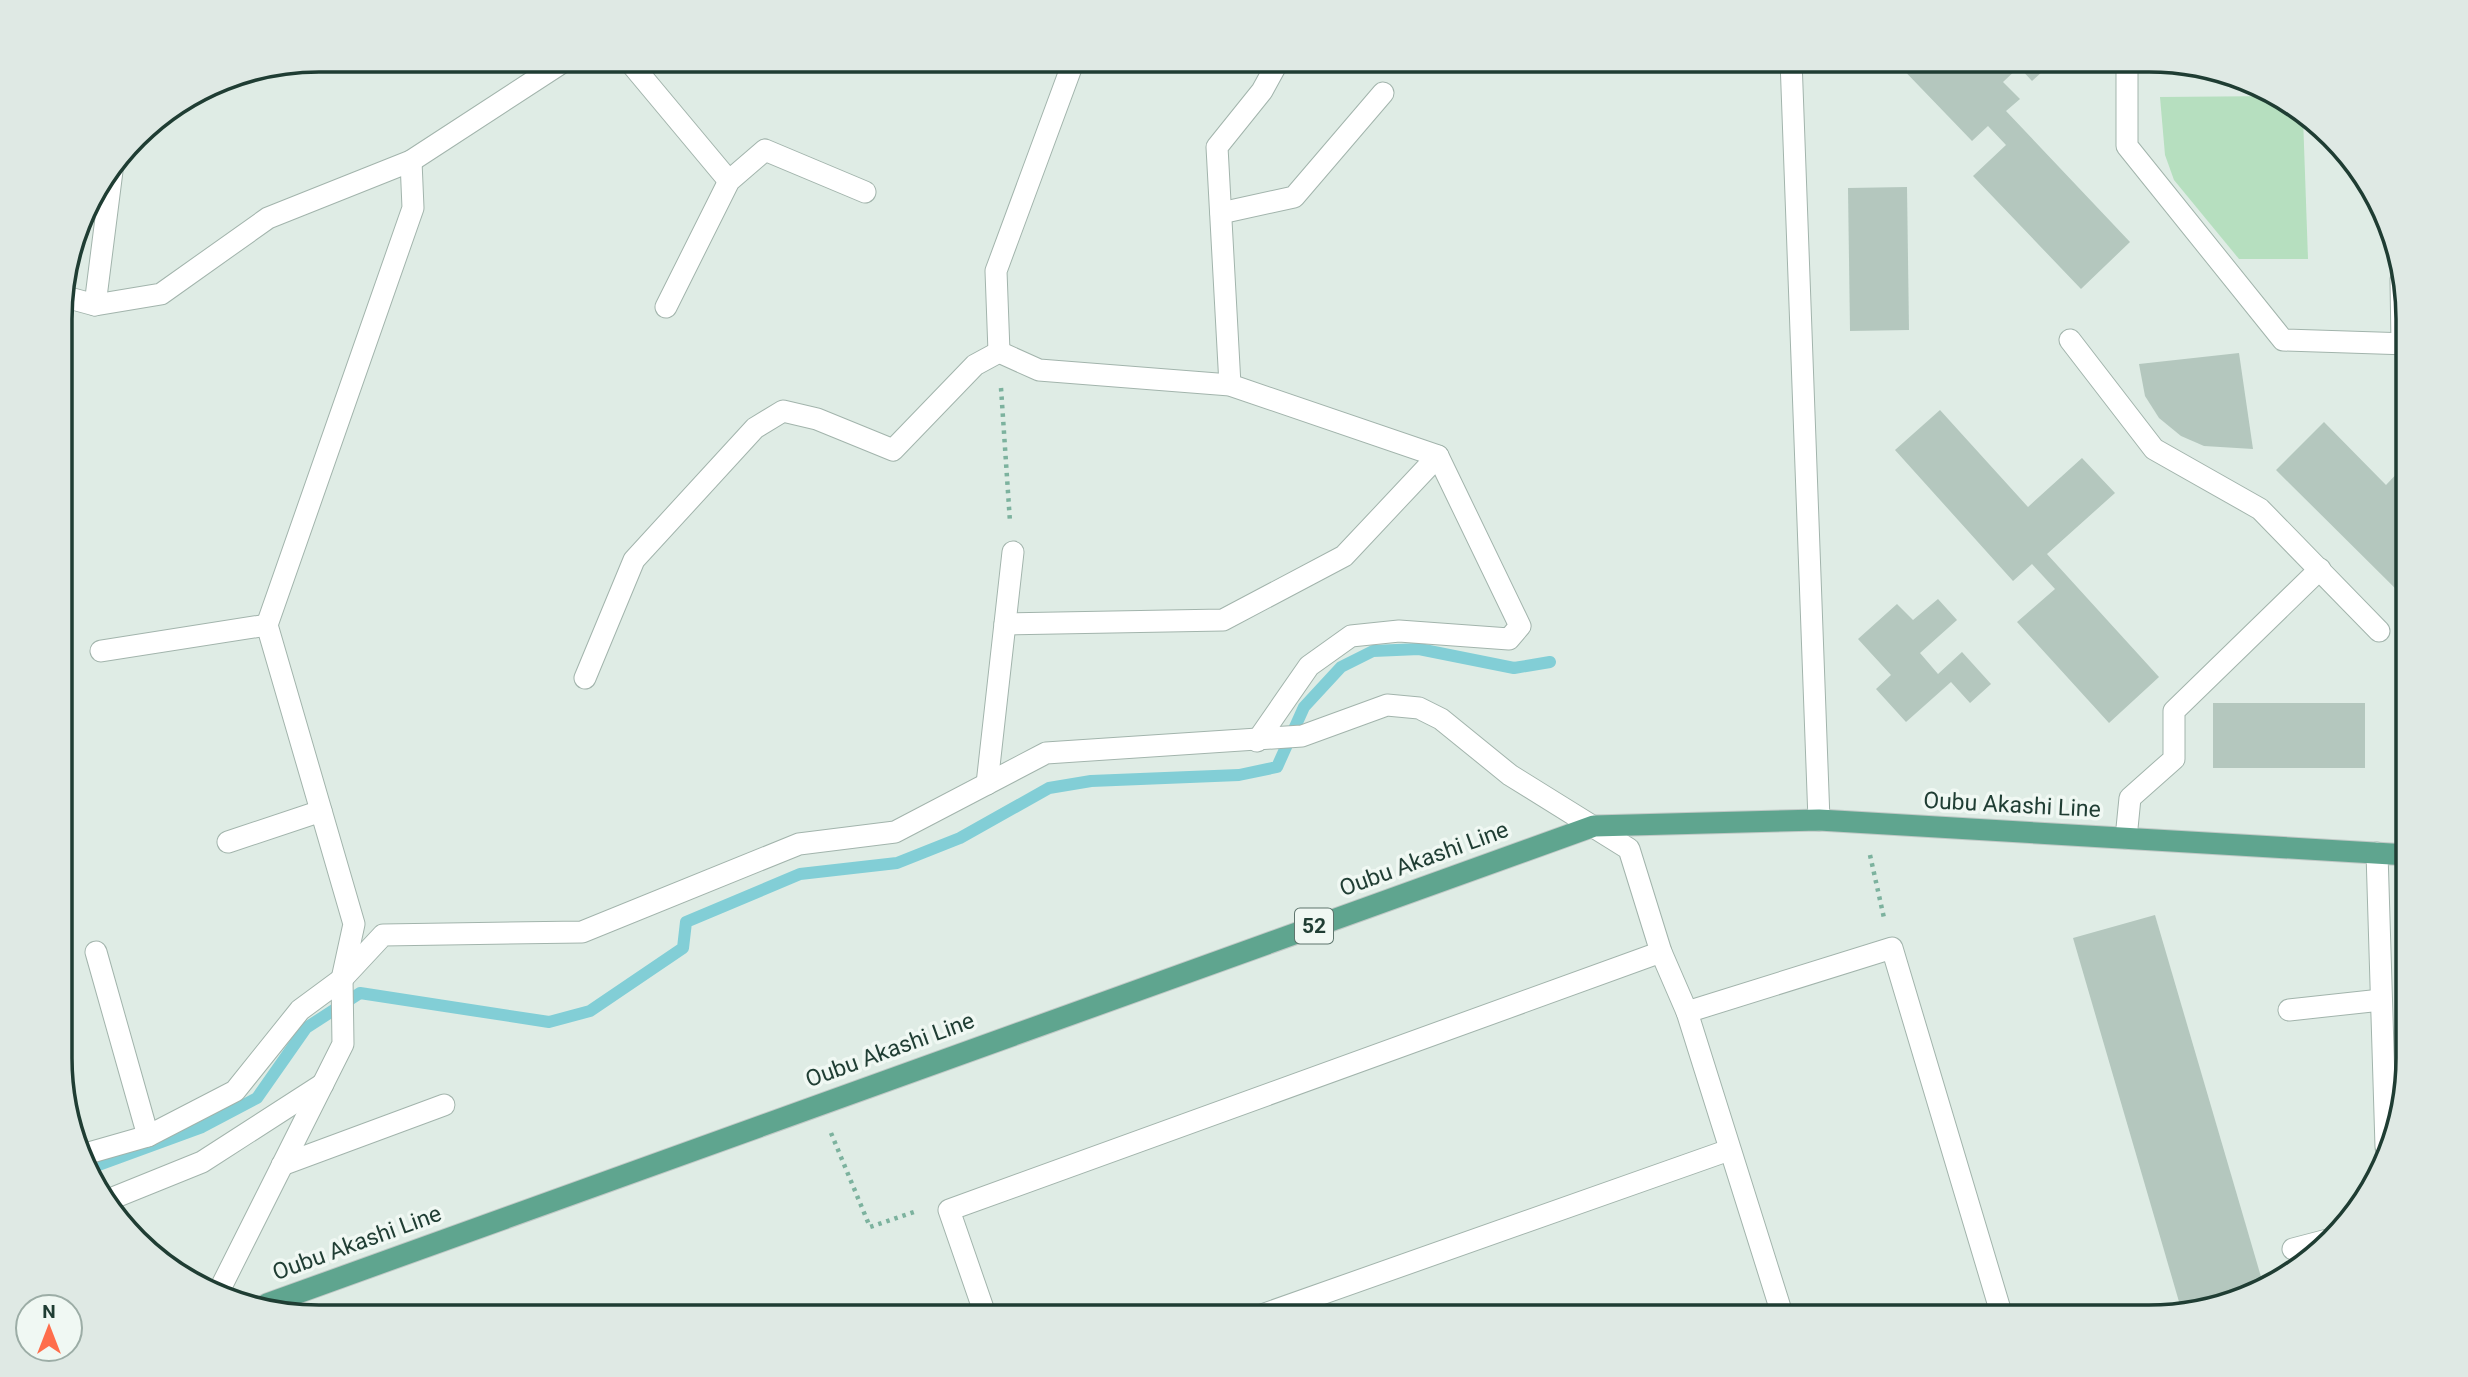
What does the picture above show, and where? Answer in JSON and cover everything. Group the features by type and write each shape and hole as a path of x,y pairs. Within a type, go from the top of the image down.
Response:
{"main road":[{"name":"Oubu Akashi Line","path":"274,1301 1594,825 1819,820 2396,854"}],"street":[{"path":"72,299 95,305 161,294 268,218 411,161 548,72"},
{"path":"638,72 729,181"},
{"path":"999,352 996,271 1070,72"},
{"path":"1230,386 1217,147 1262,90 1272,72"},
{"path":"1791,72 1819,820"},
{"path":"2127,72 2127,146 2283,340 2396,344"},
{"path":"1221,213 1294,197 1383,93"},
{"path":"666,307 729,181 765,150 865,192"},
{"path":"222,1285 343,1044 342,979 354,924 267,625 413,208 411,161"},
{"path":"95,305 110,186"},
{"path":"2070,340 2154,449 2260,509 2379,631"},
{"path":"999,352 1039,370 1230,386 1438,456 1520,626 1509,639 1399,631 1351,636 1309,666 1257,741"},
{"path":"585,678 634,560 755,428 783,411 817,419 893,450 975,365 999,352"},
{"path":"1005,624 1223,620 1344,556 1438,456"},
{"path":"987,784 1013,552"},
{"path":"2126,838 2130,798 2174,760 2174,711 2320,569"},
{"path":"101,651 267,625"},
{"path":"91,1152 148,1136 235,1091 300,1010 342,979 383,935 582,932 799,844 895,832 1046,753 1302,736 1387,705 1419,708 1441,719 1510,775 1629,849 1661,953 1687,1012 1779,1305"},
{"path":"228,842 321,811"},
{"path":"2377,853 2385,1130"},
{"path":"1687,1012 1892,948 1999,1305"},
{"path":"96,953 148,1136"},
{"path":"982,1305 949,1210 1661,953"},
{"path":"2289,1010 2381,1000"},
{"path":"114,1197 202,1162 323,1084"},
{"path":"282,1165 444,1105"},
{"path":"1290,1305 1729,1150"},
{"path":"2292,1249 2312,1244"}],"path":[{"path":"999,352 1013,552"},
{"path":"1863,823 1880,899"},
{"path":"831,1135 870,1227 930,1207 949,1210"}],"green space":[{"path":"2257,96 2303,126 2308,259 2239,259 2174,180 2165,155 2160,97"}],"building":[{"path":"1906,72 2014,72 2003,82 2020,99 2006,111 2130,242 2081,289 1973,176 2006,145 1988,126 1972,141"},
{"path":"2024,72 2042,72 2032,81"},
{"path":"1907,187 1909,330 1850,331 1848,188"},
{"path":"2239,353 2253,449 2204,446 2181,436 2159,418 2145,396 2139,364"},
{"path":"1940,410 2028,507 2082,458 2115,493 2047,554 2159,677 2109,723 2017,622 2055,589 2032,564 2013,581 1895,450"},
{"path":"2324,422 2386,485 2396,474 2396,589 2276,470"},
{"path":"1938,599 1957,620 1920,653 1938,674 1962,652 1991,684 1970,703 1951,682 1906,722 1876,689 1891,675 1858,639 1897,604 1913,620"},
{"path":"2213,703 2365,703 2365,768 2213,768"},
{"path":"2155,915 2262,1279 2259,1280 2213,1297 2179,1303 2073,938"}],"waterway":[{"path":"96,1166 202,1127 257,1098 306,1028 360,993 549,1022 590,1011 683,948 686,922 800,874 897,863 960,838 1049,788 1091,781 1239,775 1277,767 1304,707 1341,667 1373,651 1419,649 1514,668 1550,662"}]}
